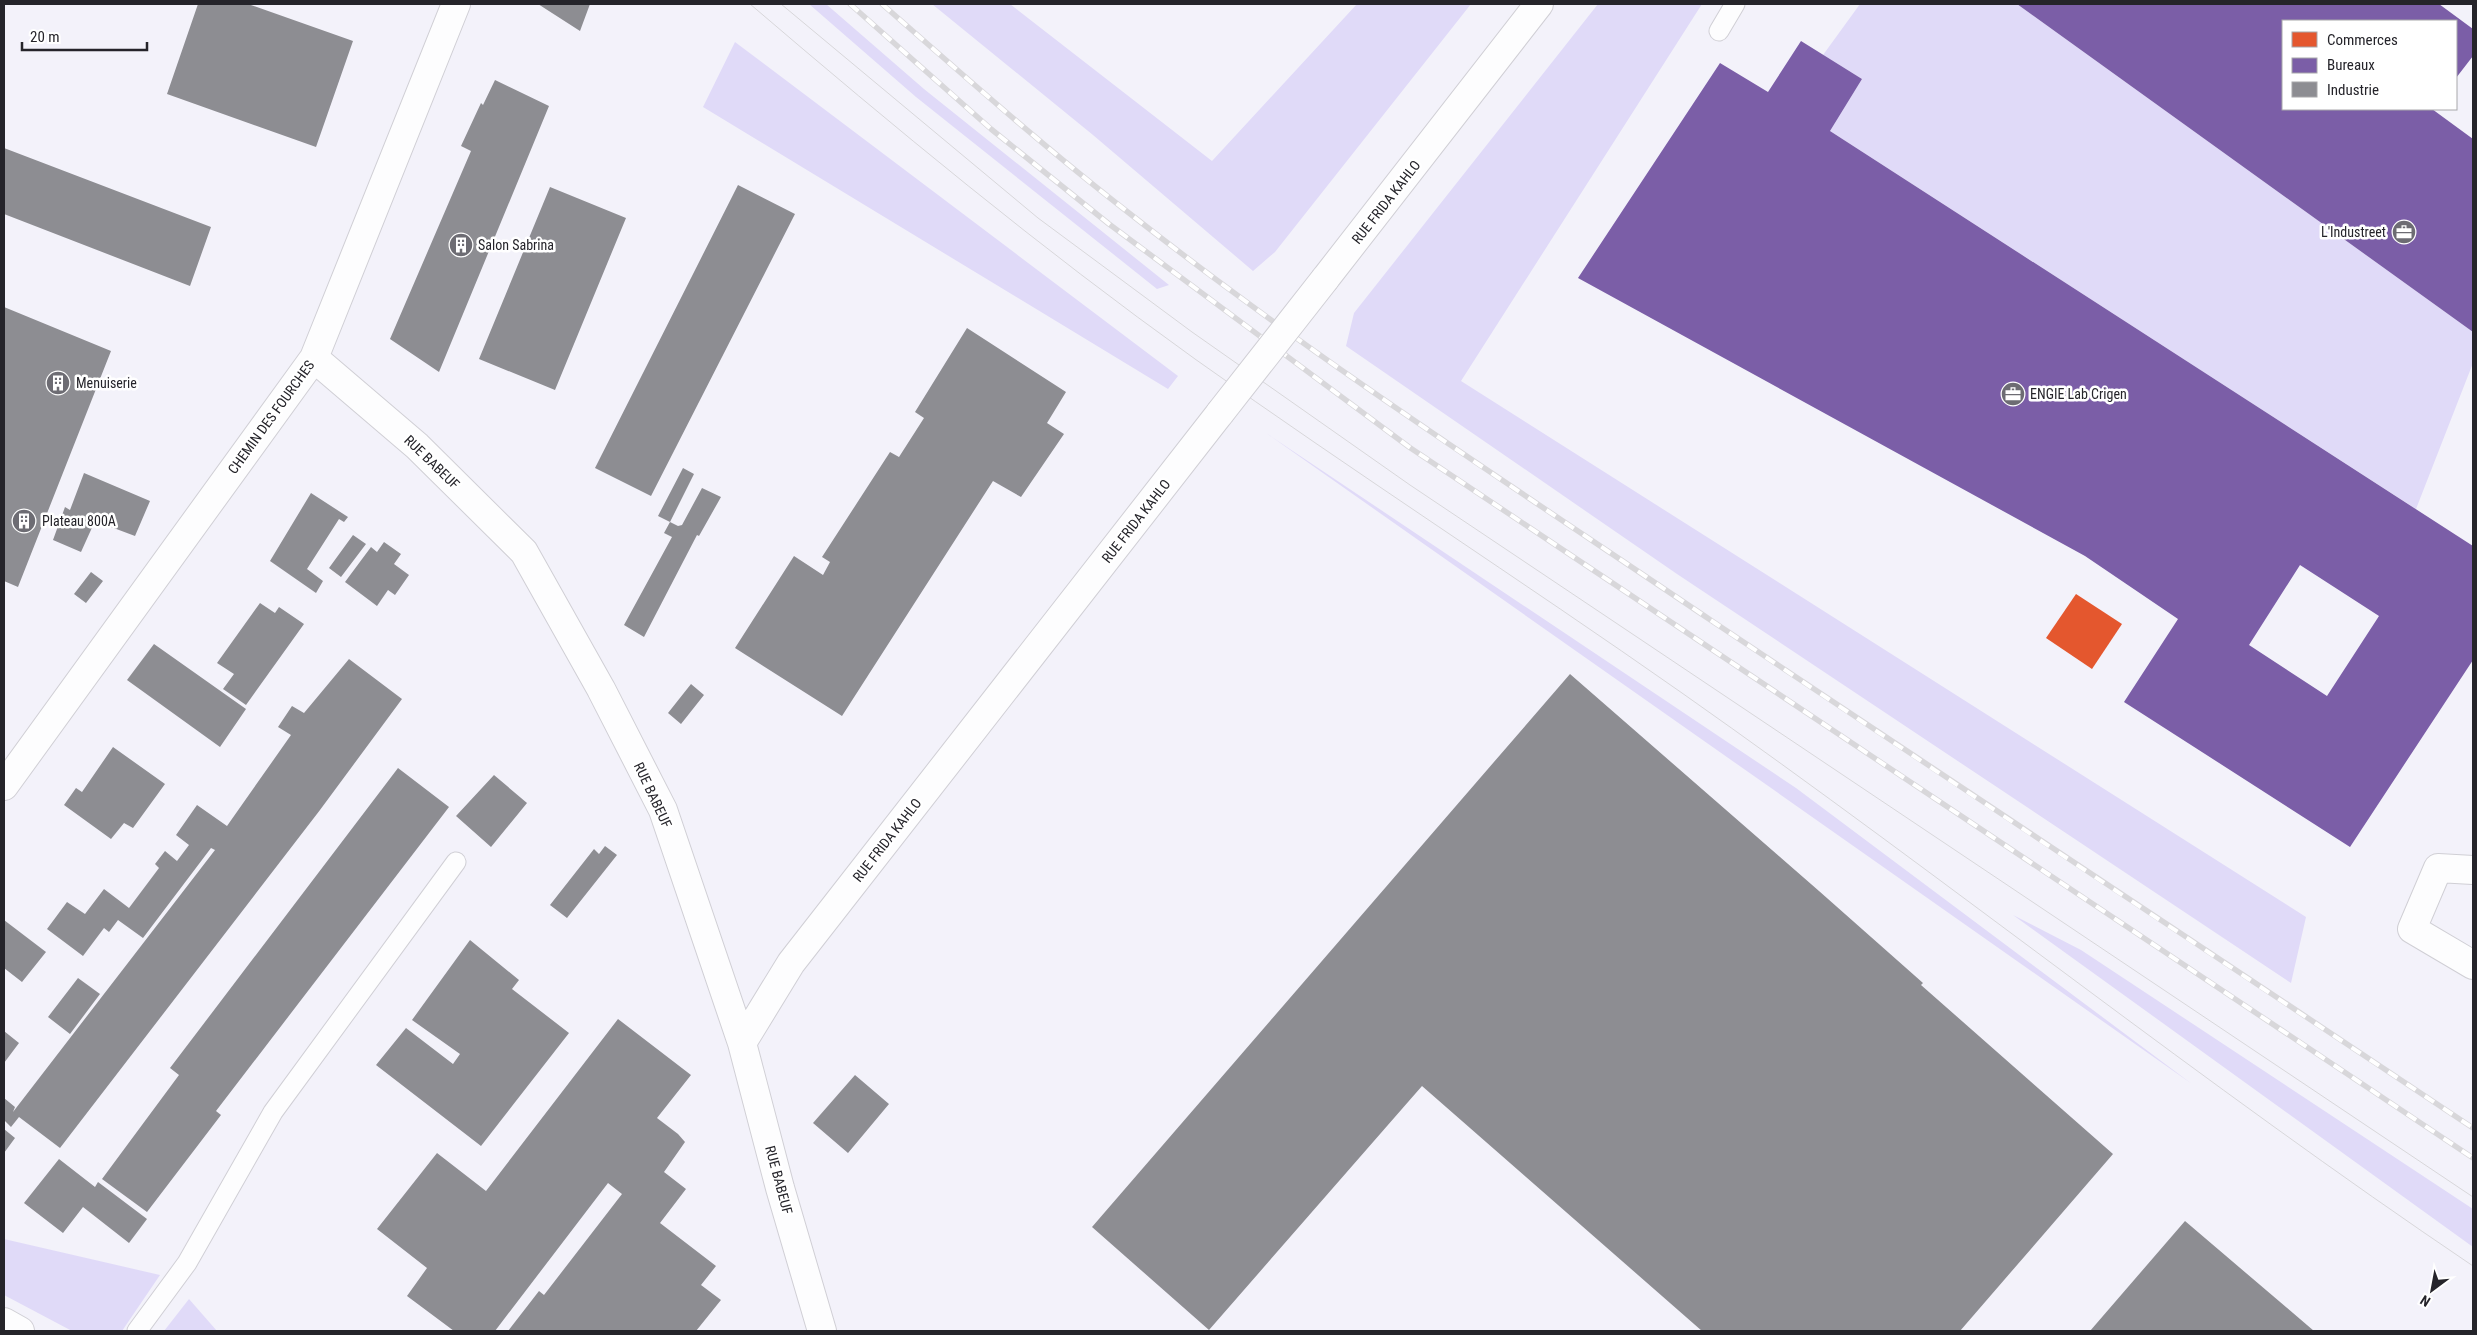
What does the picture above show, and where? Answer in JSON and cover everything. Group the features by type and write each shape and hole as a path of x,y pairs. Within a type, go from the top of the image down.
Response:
{"street":[{"name":"CHEMIN DES FOURCHES","path":"4,786 314,358 456,4"},
{"name":"RUE FRIDA KAHLO","path":"742,1043 792,963 1539,4"},
{"name":"RUE BABEUF","path":"314,358 417,446 524,552 601,689 663,810 742,1043 780,1188 822,1331"},
{"path":"2473,870 2438,868 2412,929 2473,965"},
{"path":"4,1322 20,1331"}],"lane":[{"path":"1719,31 1735,4"},
{"path":"137,1331 187,1263 273,1112 456,862"}],"shaded area":[{"path":"809,4 826,4 924,89 1169,285 1157,289 916,97"},
{"path":"932,4 1010,4 1212,161 1357,4 1471,4 1275,252 1253,271 1093,135"},
{"path":"1598,4 1702,4 1461,381 2306,917 2291,983 1677,574 1346,346 1354,313"},
{"path":"1860,4 2017,4 2473,332 2473,363 2416,509 1830,131 1862,79 1823,55"},
{"path":"735,42 1178,376 1168,389 703,107"},
{"path":"1266,433 1796,788 2192,1084"},
{"path":"2013,915 2081,950 2473,1209 2473,1247"},
{"path":"4,1239 160,1275 122,1331 72,1331 4,1295"},
{"path":"189,1299 217,1331 164,1331"}],"building: Commerces":[{"path":"2076,594 2122,624 2092,669 2046,638"}],"building: Bureaux":[{"name":"L'Industreet","path":"2017,4 2439,4 2473,29 2473,56 2457,77 2457,20 2282,20 2282,110 2433,110 2473,139 2473,332"},
{"name":"ENGIE Lab Crigen","path":"1801,41 1862,79 1830,131 2473,546 2473,660 2350,847 2124,702 2178,619 2085,556 1578,278 1720,63 1768,92","holes":["2300,565 2379,616 2327,696 2249,645"]}],"building: Industrie":[{"path":"198,4 248,4 353,41 316,147 167,94"},
{"path":"538,4 590,4 580,31"},
{"name":"Salon Sabrina","path":"495,80 549,106 439,372 390,339 471,151 461,146 481,103 483,105"},
{"path":"4,148 211,227 190,286 4,214"},
{"path":"738,185 795,214 651,496 595,468"},
{"path":"550,187 626,218 555,390 479,359"},
{"path":"4,307 111,351 18,587 4,581"},
{"path":"967,328 1066,392 1047,423 1064,434 1021,497 993,481 842,716 735,648 794,556 823,575 830,562 822,557 890,452 899,457 924,418 915,412"},
{"path":"683,468 694,474 670,522 658,516"},
{"path":"84,473 150,501 135,536 95,521 81,552 53,540 65,507 70,510"},
{"path":"702,488 721,497 699,536 697,535 644,637 624,625 672,537 664,533 670,522 678,526 682,525"},
{"path":"311,493 348,517 344,522 339,519 307,569 323,581 316,593 270,561"},
{"path":"353,535 366,544 341,577 329,568"},
{"path":"384,542 401,554 394,564 409,575 395,595 388,590 377,606 345,582 371,547 377,552"},
{"path":"91,572 103,581 86,603 74,594"},
{"path":"260,603 275,613 279,607 304,624 246,705 223,689 234,674 217,663"},
{"path":"154,644 246,709 220,747 127,680"},
{"path":"349,659 402,699 320,810 60,1148 19,1117 11,1127 4,1120 4,1098 15,1107 13,1112 215,850 211,848 143,938 118,920 109,932 104,928 83,956 47,929 67,902 85,914 104,889 129,908 159,868 155,864 165,851 177,861 189,845 176,835 197,805 227,826 291,735 278,727 292,706 304,713"},
{"path":"1570,674 1819,891 1923,983 1921,985 2113,1154 1960,1331 1702,1331 1422,1086 1209,1330 1092,1227"},
{"path":"691,684 704,695 681,724 668,713"},
{"path":"113,747 165,784 133,828 124,823 111,839 64,805 76,788 82,792"},
{"path":"398,768 449,807 216,1111 221,1115 147,1212 102,1179 179,1075 170,1068"},
{"path":"494,775 527,803 491,847 456,816"},
{"path":"605,846 617,855 567,918 550,905 594,849 599,854"},
{"path":"4,920 46,952 22,982 4,968"},
{"path":"470,940 519,980 512,989 569,1033 481,1146 376,1065 406,1028 453,1064 460,1054 412,1020"},
{"path":"78,978 100,994 70,1034 48,1017"},
{"path":"618,1019 691,1075 657,1118 678,1134 685,1142 664,1172 686,1189 660,1223 716,1266 701,1285 721,1300 696,1331 508,1331 539,1291 544,1295 622,1194 608,1183 495,1331 454,1331 407,1296 427,1268 377,1229 437,1153 486,1191"},
{"path":"4,1031 19,1043 4,1063"},
{"path":"855,1075 889,1104 848,1153 813,1123"},
{"path":"4,1129 15,1138 4,1153"},
{"path":"59,1159 95,1187 98,1182 147,1219 129,1243 83,1207 63,1233 24,1203"},
{"path":"2185,1221 2314,1331 2090,1331"}],"tram line":[{"path":"750,4 968,186 1137,317 1316,443 1682,693 1880,836 2273,1126 2473,1266"},
{"path":"781,4 1038,218 1192,332 1410,485 2473,1197"}],"railway":[{"path":"850,4 991,129 1109,224 1409,447 2473,1158"},
{"path":"882,4 1097,188 1200,267 1345,372 1492,474 2473,1128"}],"place":[{"name":"L'Industreet","path":"2404,232"},
{"name":"Salon Sabrina","path":"461,245"},
{"name":"Menuiserie","path":"58,383"},
{"name":"ENGIE Lab Crigen","path":"2013,394"},
{"name":"Plateau 800A","path":"24,521"}]}
